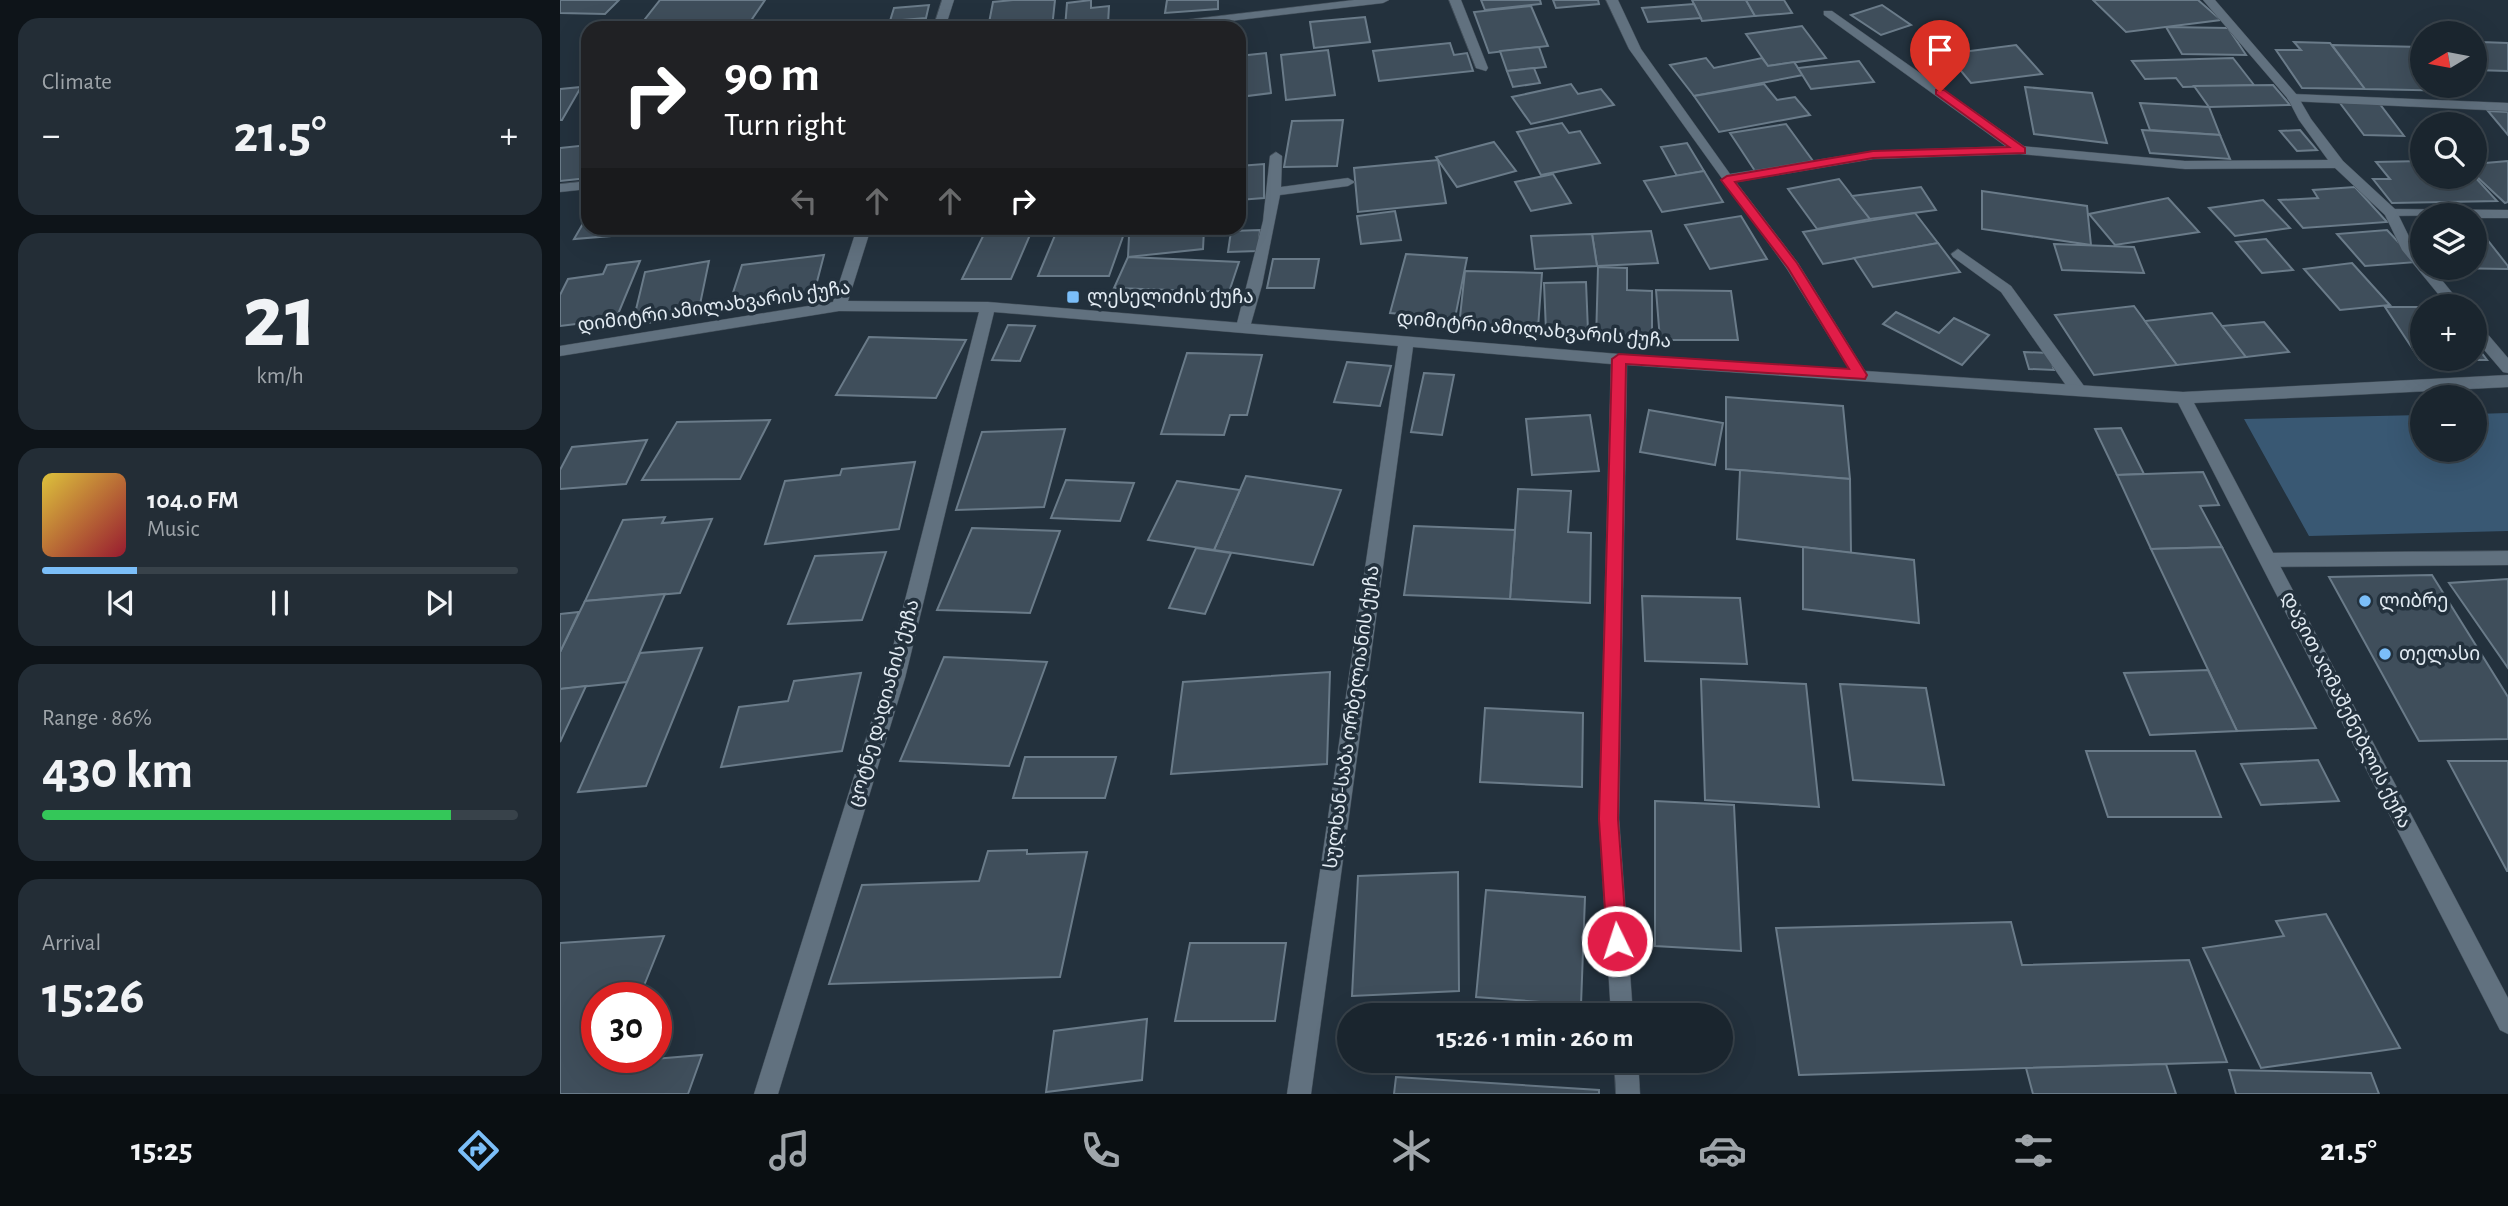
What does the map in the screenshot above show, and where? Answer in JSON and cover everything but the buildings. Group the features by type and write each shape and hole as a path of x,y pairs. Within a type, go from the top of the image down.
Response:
{"street":[{"path":"941,21 948,0"},
{"path":"1202,21 1383,0"},
{"path":"1455,0 1482,68"},
{"path":"1612,0 1635,49 1727,180 1793,265 1860,375"},
{"path":"2209,0 2292,98 2338,164 2390,213 2410,251"},
{"path":"1828,13 2020,150"},
{"path":"2292,98 2508,107"},
{"path":"1727,180 1873,155 2020,150 2185,165 2338,164"},
{"path":"1243,327 1267,247 1275,192 1276,156"},
{"path":"1275,192 1348,182"},
{"path":"560,188 581,185"},
{"path":"2390,213 2508,214"},
{"path":"839,306 862,235"},
{"path":"1958,254 2006,289 2078,390"},
{"path":"2434,280 2446,294"},
{"name":"დიმიტრი ამილახვარის ქუჩა","path":"560,351 839,306 988,307 1619,359 2183,398 2508,381"},
{"name":"ცოტნე დადიანის ქუჩა","path":"766,1094 895,678 988,307"},
{"name":"სულხან-საბა ორბელიანის ქუჩა","path":"1299,1094 1405,340"},
{"path":"2487,344 2508,369"},
{"path":"1619,359 1609,819 1621,1003"},
{"name":"დავით აღმაშენებლის ქუჩა","path":"2183,398 2508,1022"},
{"path":"2268,560 2508,558"},
{"path":"1627,1073 1628,1094"}],"shaded area":[{"path":"2508,413 2508,531 2309,536 2244,419 2410,415 2410,462 2487,462 2487,414"}],"place":[{"name":"ლესელიძის ქუჩა","path":"1073,297"},
{"name":"ლიბრე","path":"2365,601"},
{"name":"თელასი","path":"2385,654"}],"route":[{"path":"1617,941 1609,819 1619,359 1860,375 1793,265 1727,180 1873,155 2020,150 1940,92"}]}
